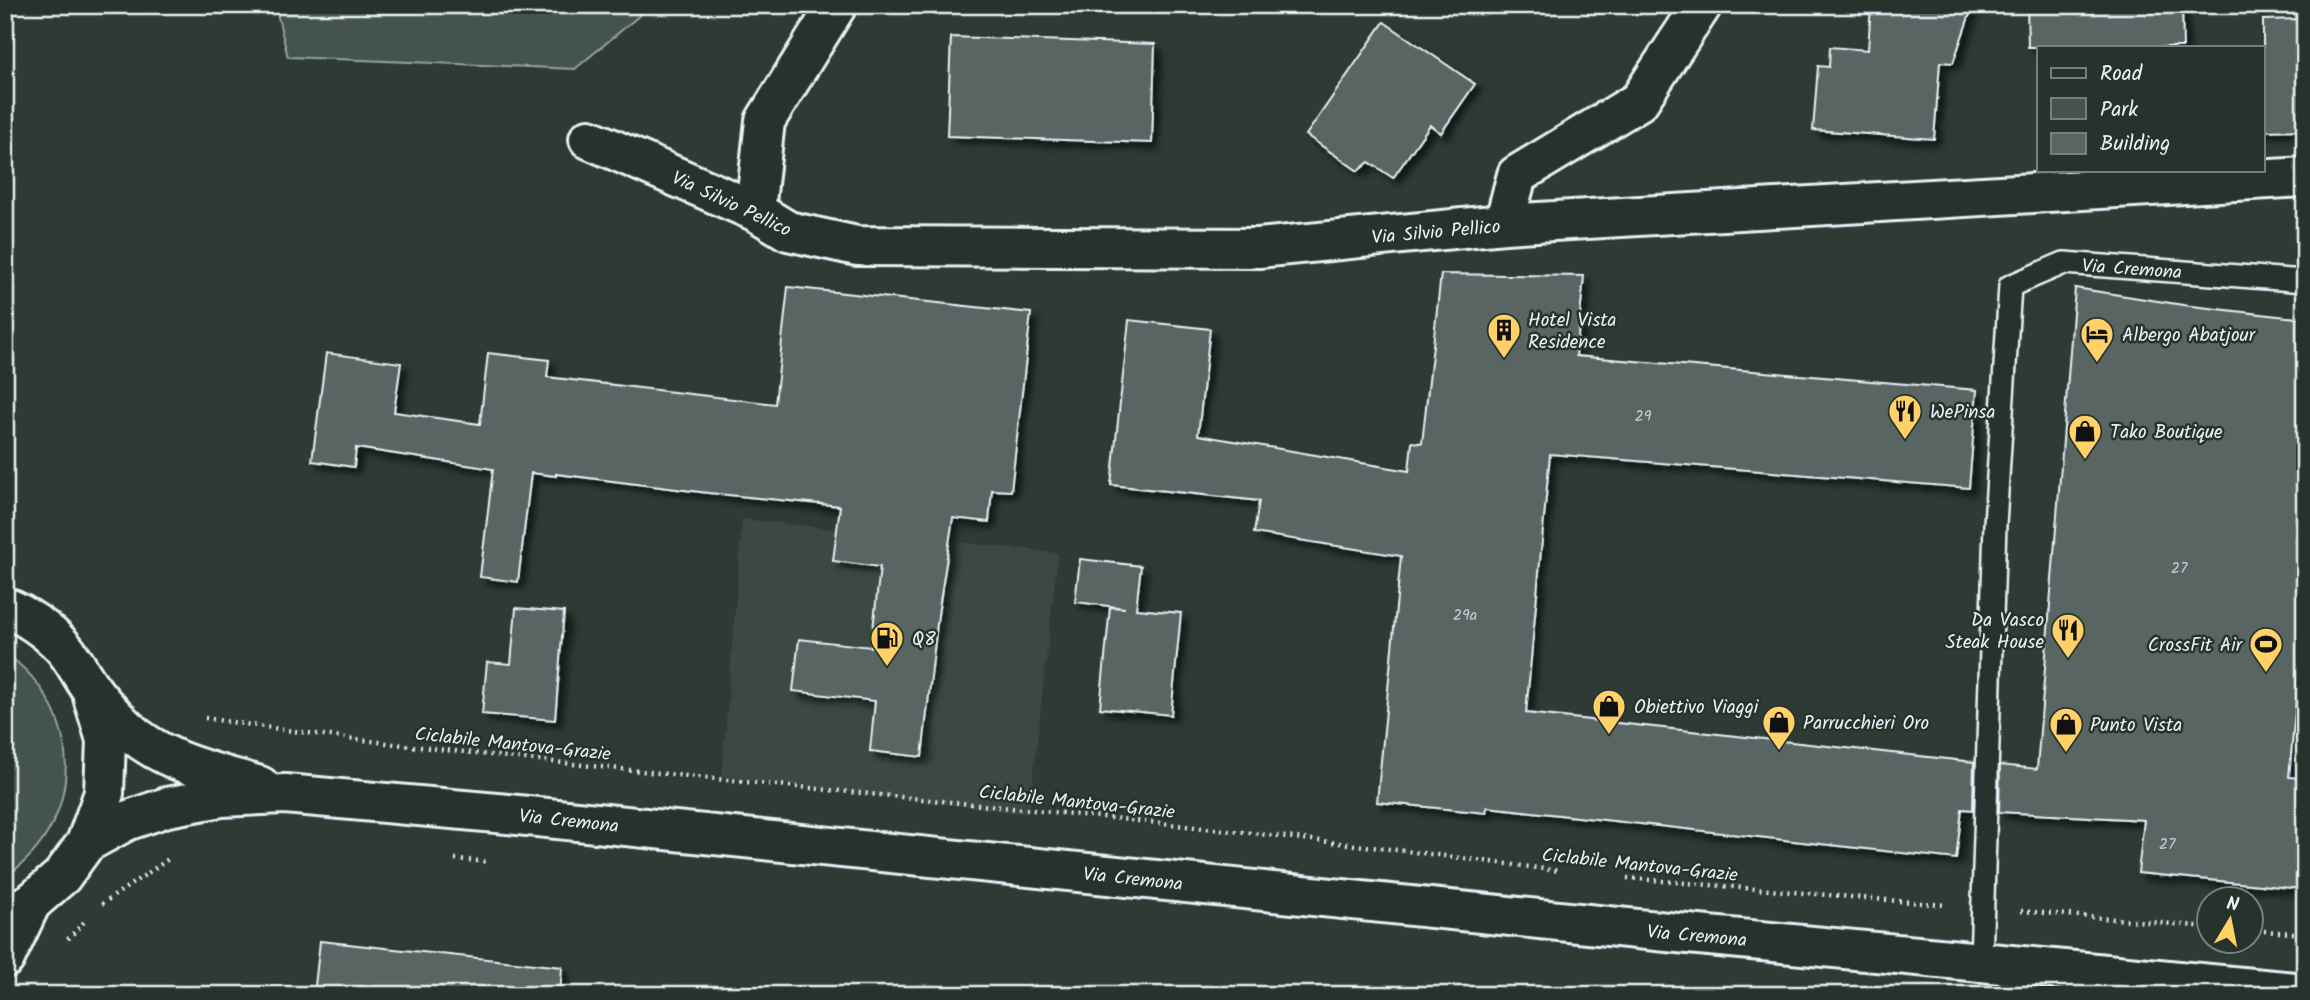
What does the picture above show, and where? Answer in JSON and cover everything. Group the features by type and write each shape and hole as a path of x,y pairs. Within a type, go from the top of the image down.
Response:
{"main road":[{"path":"755,211 765,121 837,5"},
{"path":"1504,225 1517,175 1639,101 1702,5"},
{"name":"Via Silvio Pellico","path":"589,139 755,211 788,231 857,246 1259,248 1504,225 2305,177"},
{"name":"Via Cremona","path":"5,607 23,614 62,646 90,689 124,727 142,742 195,767 285,794"},
{"name":"Via Cremona","path":"18,909 62,876 86,843 104,793 106,740 90,689"},
{"name":"Via Cremona","path":"86,843 126,821 167,807 221,797 285,794 2305,993"},
{"path":"5,958 18,909"}],"lane":[{"name":"Via Cremona","path":"1981,962 1995,524 2010,286 2064,263 2305,281"}],"path":[{"name":"Ciclabile Mantova-Grazie","path":"203,718 313,735 507,757 1300,838 1570,873"},
{"name":"Ciclabile Mantova-Grazie","path":"1623,878 2194,926"},
{"path":"2264,931 2305,934"}],"shaded area":[{"path":"742,519 1058,553 1029,814 722,777"}],"green space":[{"path":"275,5 652,5 575,69 288,57"},
{"path":"5,653 31,676 50,704 62,734 66,765 62,797 51,827 32,854 5,877"}],"building":[{"path":"1871,5 1973,5 1953,63 1940,62 1934,139 1813,130 1818,66 1829,67 1830,47 1868,50"},
{"path":"2027,5 2182,5 2183,46 2028,47"},
{"path":"2305,19 2305,130 2264,131 2263,20"},
{"path":"1384,22 1475,84 1441,133 1430,125 1393,178 1369,162 1358,171 1306,135"},
{"path":"951,37 1155,44 1152,143 947,136"},
{"path":"1441,274 1584,276 1576,356 1977,390 1969,488 1550,454 1526,713 1974,762 1973,810 1962,809 1956,859 1487,807 1486,813 1377,802 1401,556 1254,533 1259,501 1111,485 1129,320 1210,329 1198,435 1409,471 1412,442 1422,443"},
{"path":"788,287 1031,313 1011,491 992,490 989,522 953,518 938,615 922,757 870,751 875,701 793,691 799,639 871,647 880,567 833,561 840,506 531,473 518,582 480,577 493,469 356,448 354,467 312,461 326,353 401,363 394,412 480,424 488,353 549,360 547,377 775,404"},
{"path":"2075,288 2183,305 2305,319 2305,603 2289,777 2305,779 2305,853 2301,889 2138,873 2144,820 1999,812 2000,765 2037,769"},
{"path":"1080,559 1141,566 1136,609 1181,613 1171,715 1100,708 1110,607 1125,608 1075,602"},
{"path":"516,608 564,612 555,720 482,714 487,662 511,664"},
{"path":"320,941 562,967 560,995 314,995"}],"place":[{"name":"Hotel Vista Residence","path":"1504,360"},
{"name":"Albergo Abatjour","path":"2097,364"},
{"name":"WePinsa","path":"1905,441"},
{"name":"Tako Boutique","path":"2085,461"},
{"name":"Da Vasco Steak House","path":"2068,660"},
{"name":"Q8","path":"887,668"},
{"name":"CrossFit Air","path":"2266,674"},
{"name":"Obiettivo Viaggi","path":"1609,736"},
{"name":"Parrucchieri Oro","path":"1779,752"},
{"name":"Punto Vista","path":"2066,754"}]}
